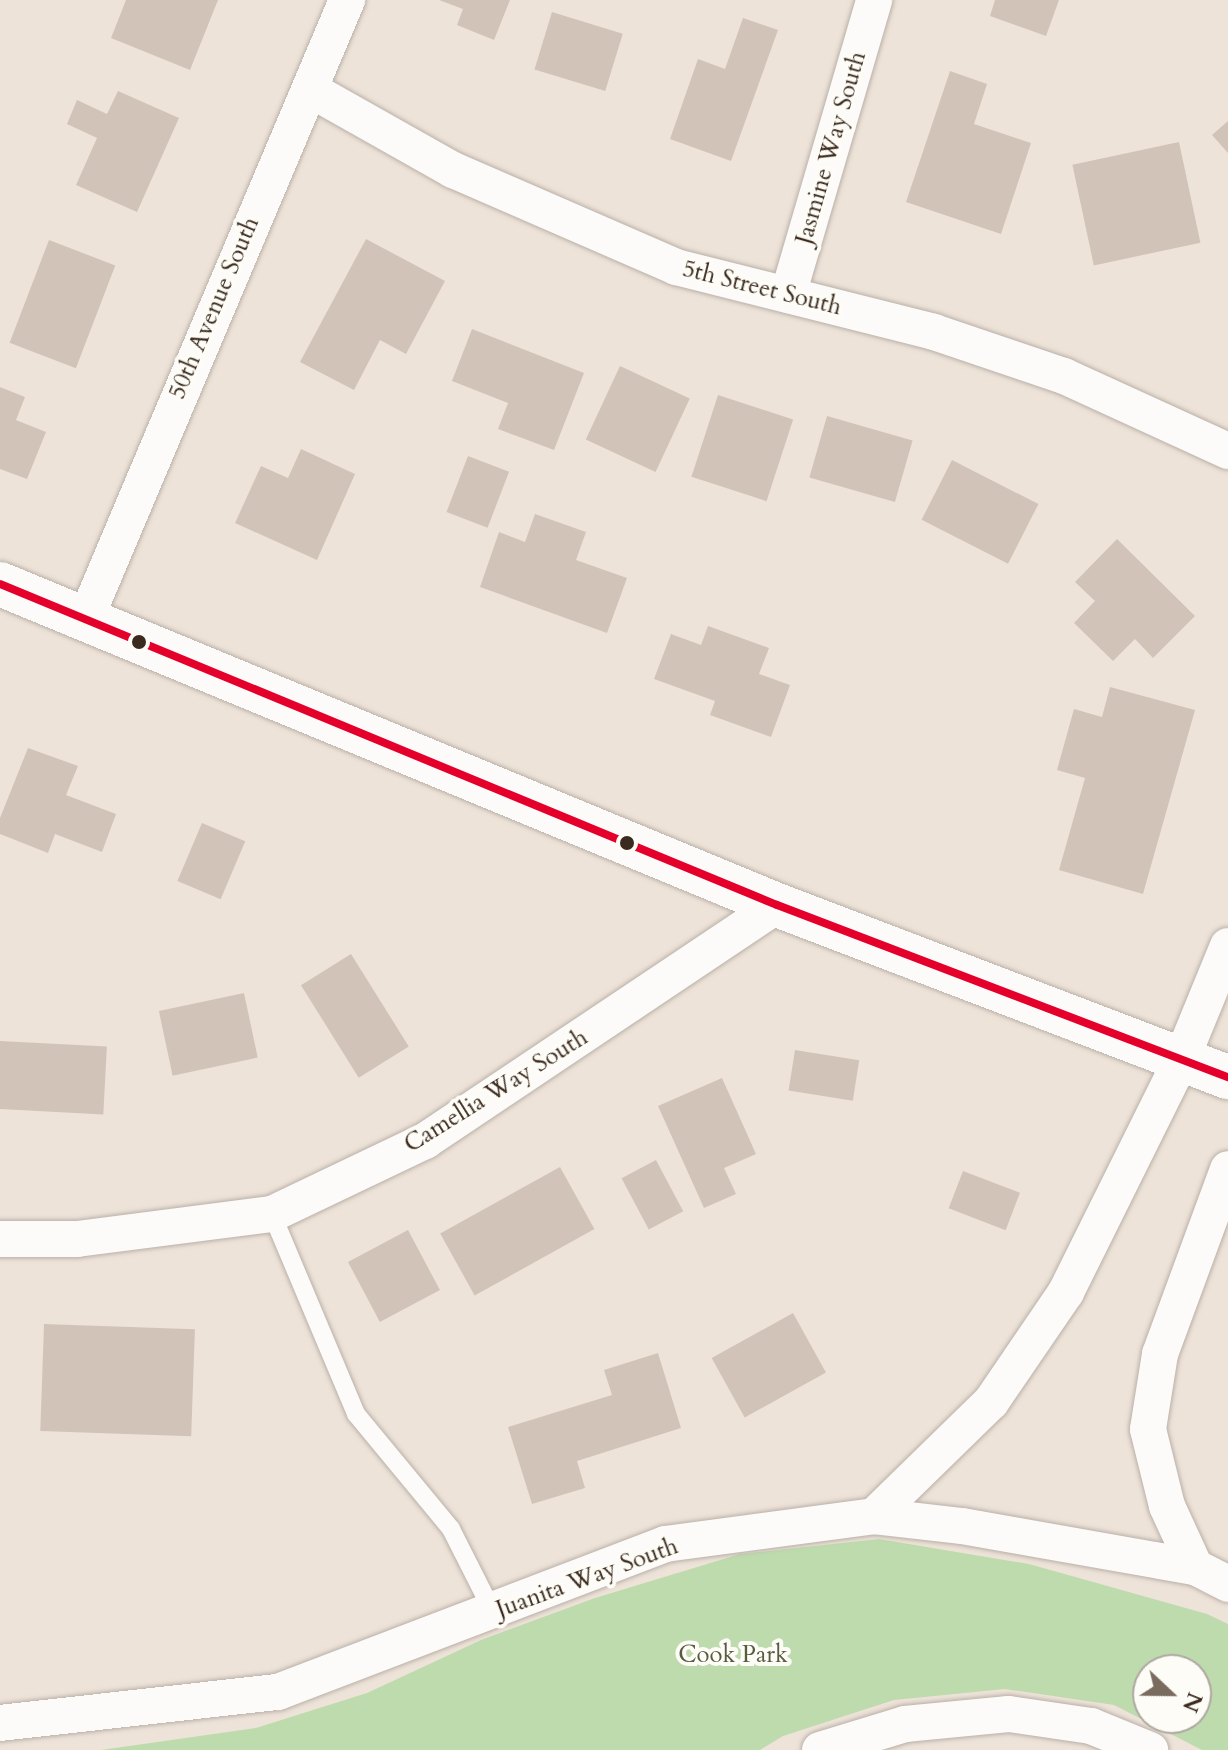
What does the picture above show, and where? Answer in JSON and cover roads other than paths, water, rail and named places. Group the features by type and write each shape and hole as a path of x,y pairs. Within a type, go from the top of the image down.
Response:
{"street":[{"name":"50th Avenue South","path":"86,618 214,304 311,90 347,0"},
{"name":"Jasmine Way South","path":"788,295 874,0"},
{"name":"5th Street South","path":"311,90 453,170 676,267 934,332 1064,376 1228,451"},
{"path":"0,584 777,905 1228,1077"},
{"name":"Camellia Way South","path":"0,1239 77,1239 272,1214 425,1141 777,905"},
{"path":"874,1516 991,1402 1066,1292 1182,1058 1228,946"},
{"path":"1195,1567 1167,1506 1148,1429 1160,1354 1228,1169"},
{"name":"Juanita Way South","path":"0,1723 278,1692 665,1544 874,1516 962,1526 1195,1567 1228,1584"},
{"path":"820,1750 905,1724 1009,1714 1091,1726 1150,1750"}],"lane":[{"path":"272,1214 356,1414 451,1529 493,1612"}],"park label":[{"name":"Cook Park","path":"733,1655"}]}
